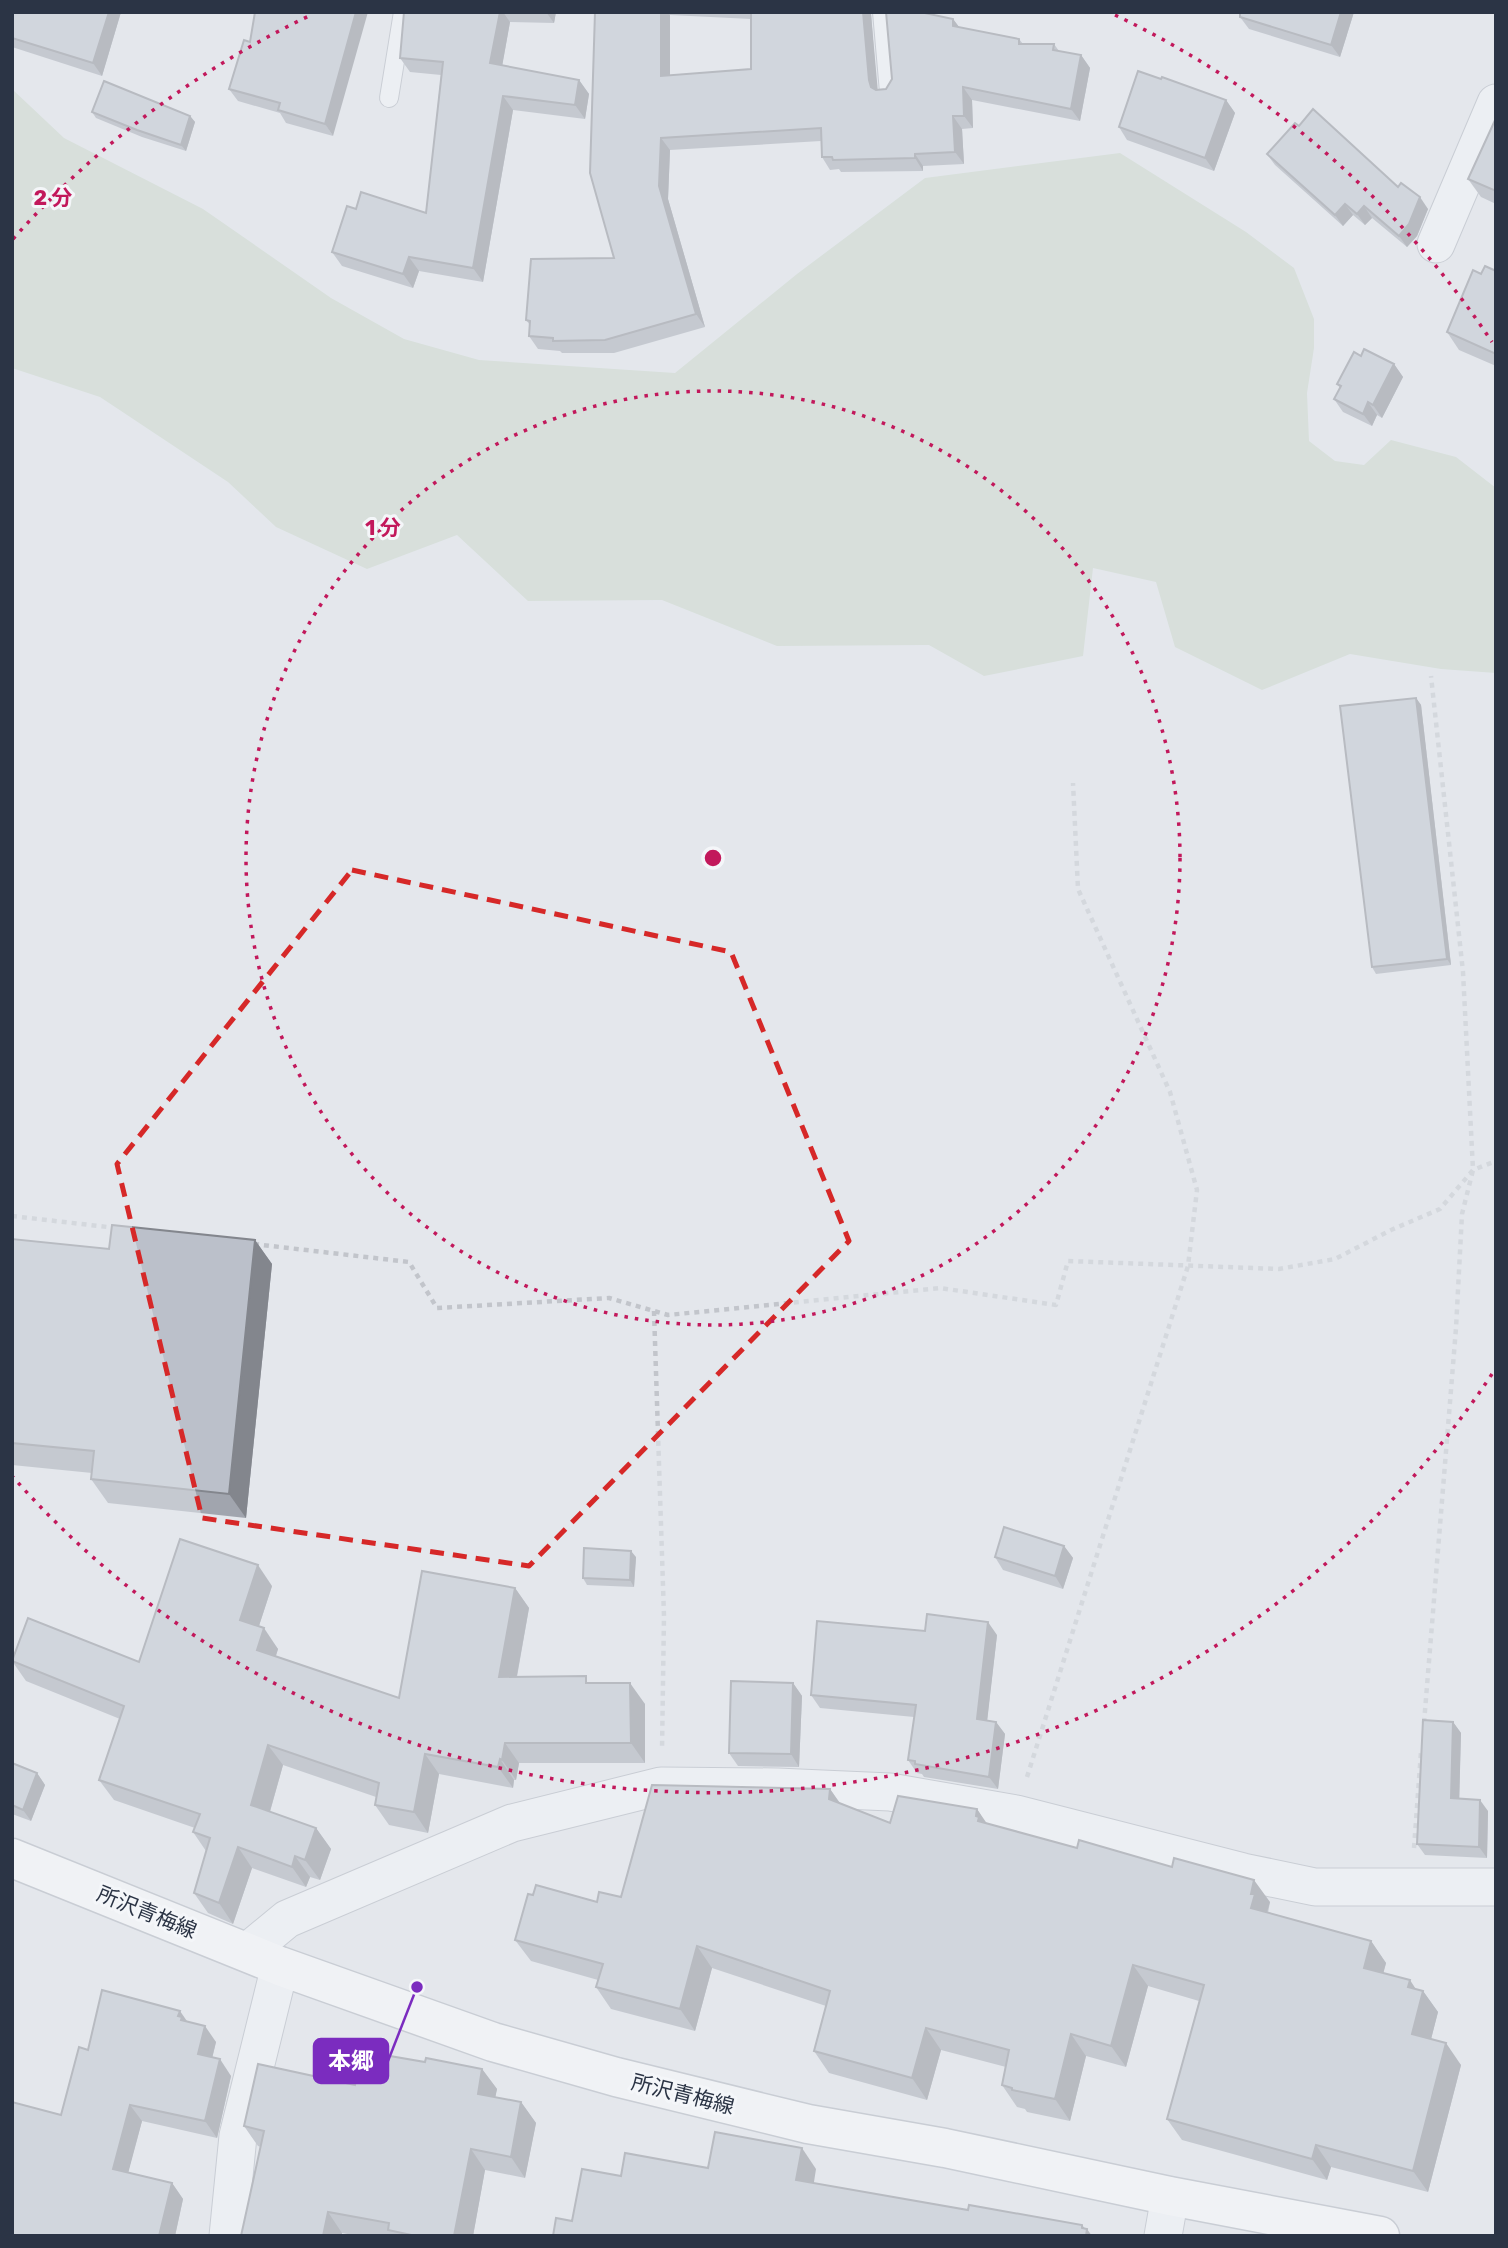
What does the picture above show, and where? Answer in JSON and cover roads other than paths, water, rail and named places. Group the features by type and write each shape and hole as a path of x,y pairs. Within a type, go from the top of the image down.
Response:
{"main road":[{"name":"所沢青梅線","path":"12,1858 263,1959 493,2042 616,2077 808,2124 945,2148 1170,2196 1380,2236"}],"street":[{"path":"1436,244 1496,103"},
{"path":"228,2236 238,2136 263,1959 287,1919 512,1823 661,1786 890,1792 1016,1815 1243,1872 1315,1887 1496,1886"},
{"path":"1163,2236 1170,2196"}],"lane":[{"path":"389,98 404,12"},
{"path":"882,12 889,92"}],"place":[{"name":"本郷","path":"417,1987"}]}
